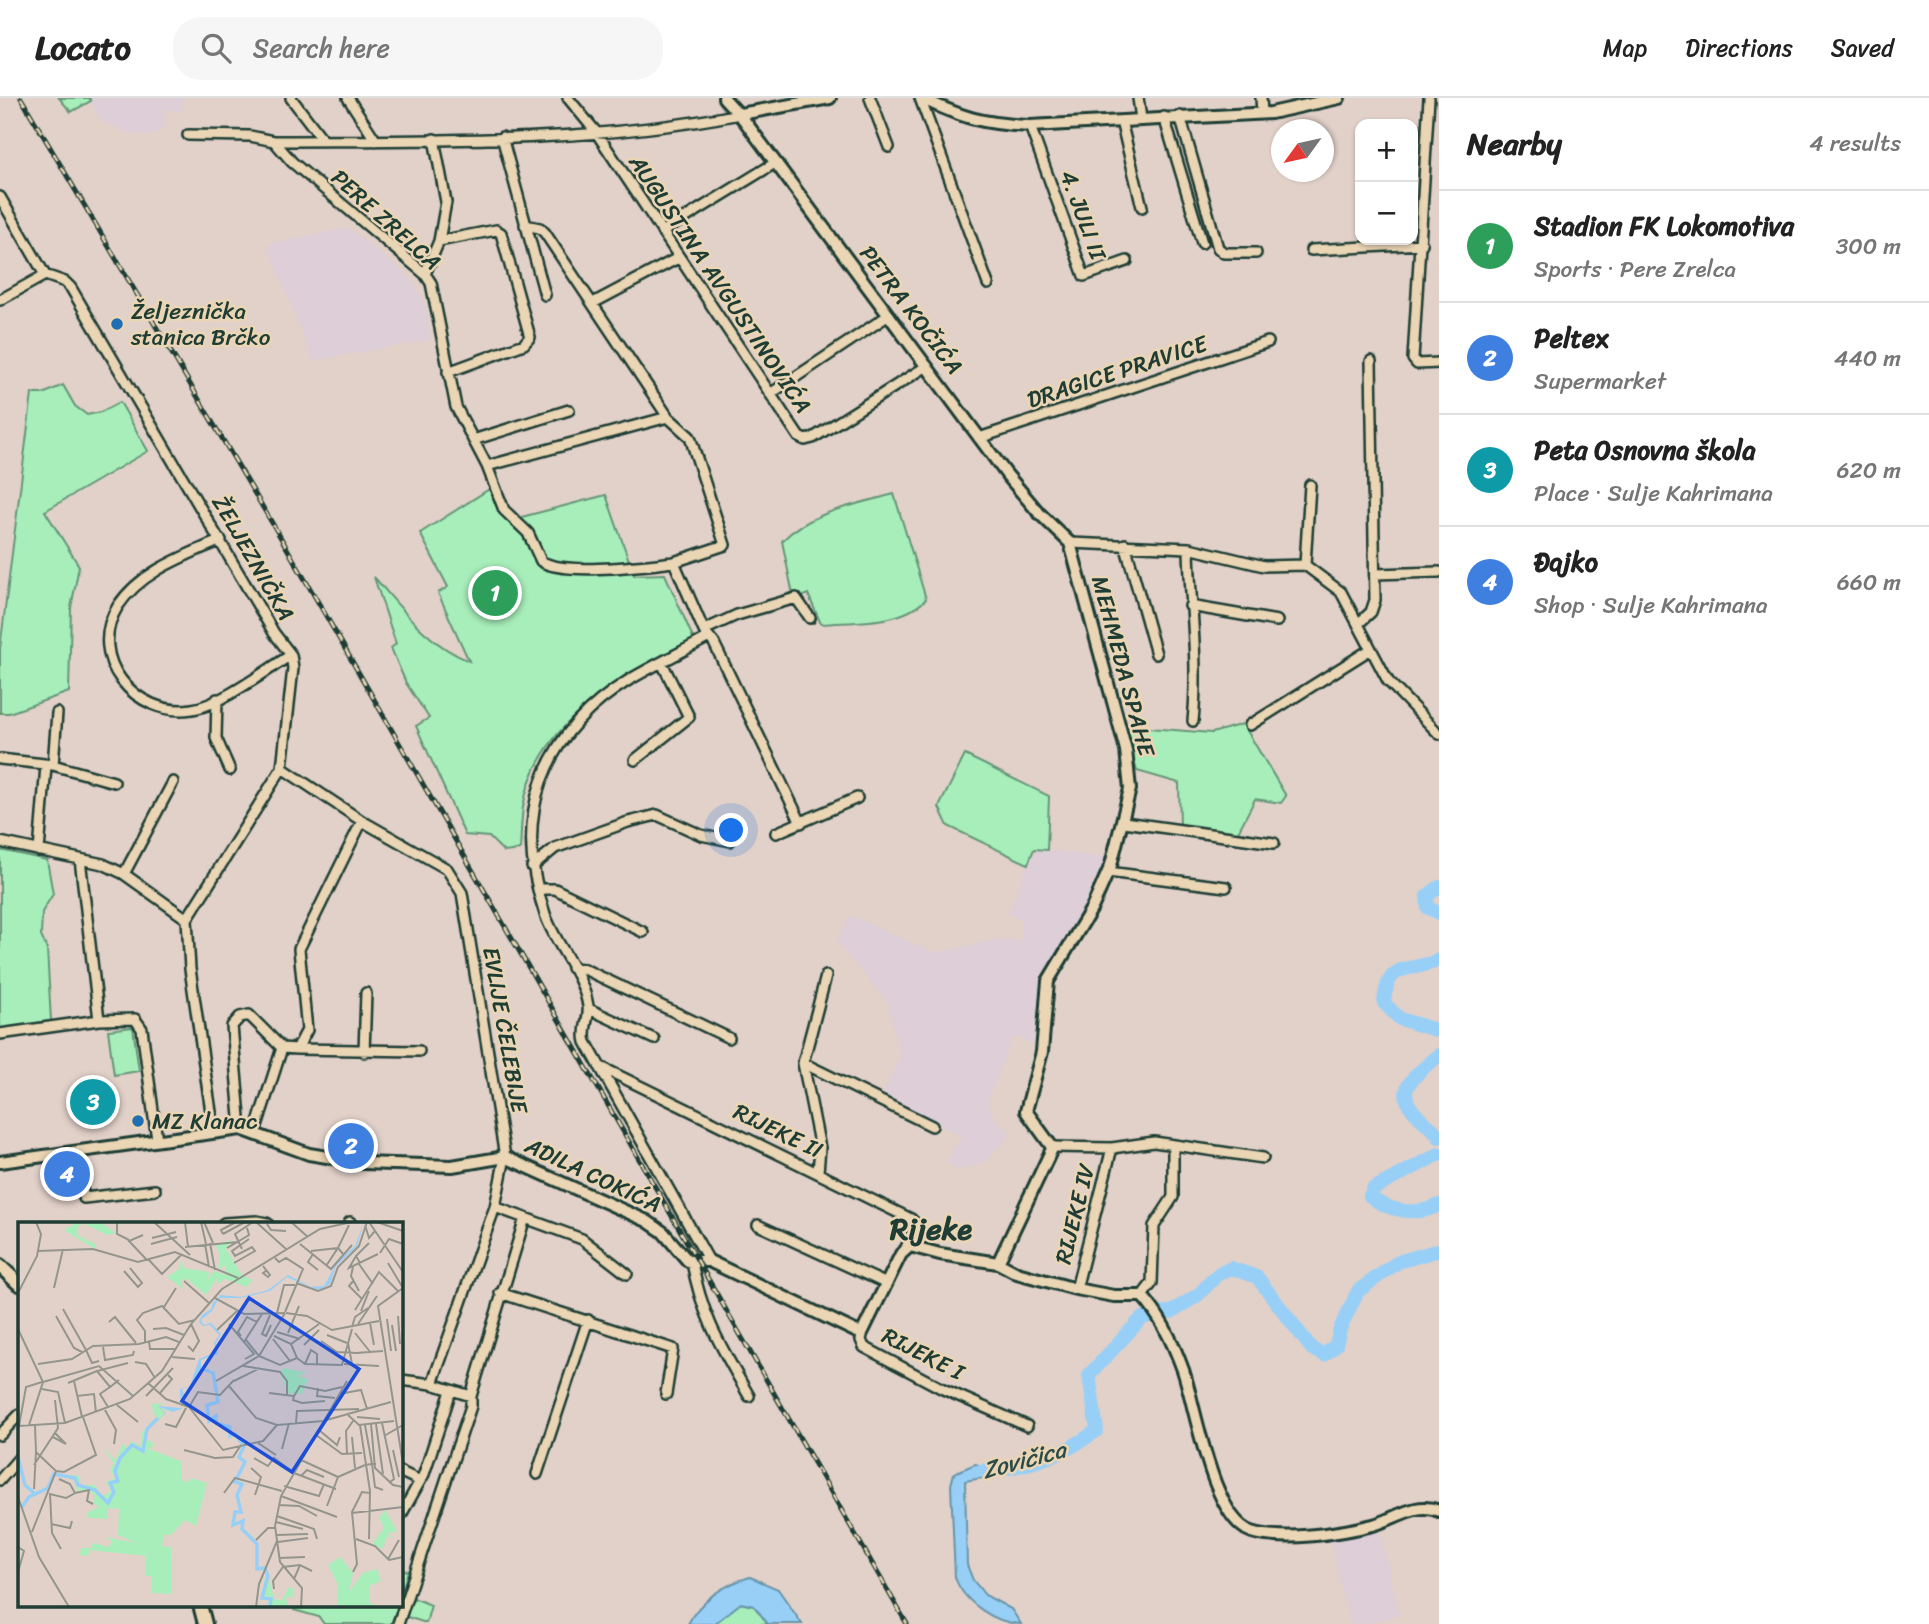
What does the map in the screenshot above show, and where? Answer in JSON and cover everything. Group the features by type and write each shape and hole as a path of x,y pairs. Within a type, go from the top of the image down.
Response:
{"main road":[{"path":"0,1266 18,1283"},
{"path":"200,1606 205,1624"}],"street":[{"path":"291,98 323,140"},
{"path":"348,98 376,141"},
{"name":"AUGUSTINA AVGUSTINOVIĆA","path":"568,98 596,132 799,437 807,440 928,366"},
{"name":"PETRA KOČIĆA","path":"724,98 740,114 1021,494 1070,543"},
{"path":"188,135 250,136 274,141 376,141 596,132 669,126 830,98"},
{"path":"870,98 889,147"},
{"path":"921,98 966,119 994,125 1030,126 1262,113 1308,107 1339,98"},
{"path":"921,98 988,284"},
{"path":"1138,98 1141,118"},
{"path":"1261,98 1262,113"},
{"path":"1429,98 1413,359 1417,364 1439,363"},
{"path":"1180,116 1218,248 1224,253 1256,253"},
{"path":"1164,117 1202,243"},
{"path":"1121,121 1142,207"},
{"name":"4. JULI II","path":"1030,126 1084,276 1127,261"},
{"path":"502,136 545,295"},
{"path":"425,274 439,241 446,202 434,139"},
{"name":"PERE ZRELCA","path":"274,141 292,162 425,274 435,294 456,407 487,466 504,510 528,533 537,556 544,564 624,568 674,562"},
{"path":"662,232 775,163"},
{"path":"0,197 45,275 0,300"},
{"path":"525,225 540,228 545,233 668,417 690,437 725,545 674,562 706,634 801,822"},
{"path":"439,241 495,230 501,233 530,337 524,344 448,372"},
{"path":"1311,250 1422,244"},
{"path":"593,303 678,258"},
{"name":"ŽELJEZNIČKA","path":"45,275 65,282 71,288 274,633 291,655 293,668 282,768"},
{"path":"770,394 889,315"},
{"name":"DRAGICE PRAVICE","path":"979,438 1268,342"},
{"path":"1359,623 1374,607 1371,361"},
{"path":"472,440 569,410"},
{"path":"487,466 668,417"},
{"path":"1305,565 1310,485"},
{"path":"221,540 164,565 131,590 117,608 108,635 110,660 119,679 133,695 147,704 169,711 195,709 291,655"},
{"path":"1070,543 1189,548 1255,565 1305,565 1341,592 1388,681 1439,734"},
{"name":"MEHMEDA SPAHE","path":"1052,1147 1026,1111 1042,1052 1045,991 1055,967 1092,908 1108,872 1124,822 1130,789 1126,750 1070,543"},
{"path":"1125,544 1156,654"},
{"path":"1189,548 1190,606 1197,675 1193,721"},
{"path":"1375,574 1439,572"},
{"path":"709,1261 584,1036 589,1009 572,968 545,916 532,867 530,853 535,799 554,753 578,721 601,700 737,615 796,598 810,618"},
{"path":"1190,606 1277,621"},
{"path":"1250,725 1371,649"},
{"path":"635,760 689,717 662,663"},
{"path":"217,699 216,738 230,770"},
{"path":"39,851 57,713"},
{"path":"0,759 49,766 114,782"},
{"path":"214,1132 190,969 187,919 282,768"},
{"name":"EVLIJE ČELEBIJE","path":"282,768 362,821 447,869 462,893 505,1157 495,1207 432,1384"},
{"path":"124,874 173,782"},
{"path":"776,833 857,798"},
{"path":"532,867 555,848 628,822 657,815 701,835 730,841"},
{"path":"297,1049 307,1030 299,949 362,821"},
{"path":"1124,822 1274,843"},
{"path":"0,842 103,864 124,874 187,919"},
{"path":"80,859 99,1020"},
{"path":"1108,872 1226,887"},
{"path":"538,889 555,889 643,932"},
{"path":"572,968 584,970 729,1038"},
{"path":"818,1172 818,1135 803,1063 826,976"},
{"path":"364,1052 366,993"},
{"path":"589,1009 654,1039"},
{"path":"241,1129 232,1026 240,1017 249,1015 282,1048 364,1052 419,1051"},
{"path":"0,1034 99,1020 135,1019 142,1028 157,1140"},
{"path":"255,1132 282,1048"},
{"path":"803,1063 932,1126"},
{"name":"RIJEKE II","path":"599,1066 915,1222 906,1248"},
{"path":"0,1162 241,1129 309,1154 365,1163 452,1166 505,1157"},
{"path":"998,1262 1038,1182 1052,1147 1112,1149 1154,1142 1264,1158"},
{"path":"1143,1298 1152,1283 1154,1226 1173,1197 1173,1145"},
{"name":"RIJEKE IV","path":"1076,1289 1112,1149"},
{"path":"74,1151 84,1198 155,1190"},
{"name":"ADILA COKIĆA","path":"505,1157 646,1221 663,1232 692,1262"},
{"path":"495,1207 582,1239 627,1274"},
{"path":"398,1624 471,1406 471,1396 500,1293 525,1218"},
{"path":"238,1222 259,1222"},
{"path":"758,1225 887,1284"},
{"path":"906,1248 915,1245 940,1254 998,1262 1029,1277 1076,1289 1143,1298 1159,1321 1182,1367 1222,1499 1230,1514 1242,1527 1262,1534 1295,1536 1371,1525 1423,1508 1439,1511"},
{"name":"RIJEKE I","path":"906,1248 863,1331 861,1340 864,1347 943,1389 1027,1426"},
{"path":"749,1396 707,1321 698,1299 692,1262 709,1261 857,1332 863,1331"},
{"path":"500,1293 673,1349 666,1394"},
{"path":"537,1474 588,1320"},
{"path":"402,1380 432,1384 471,1396"},
{"path":"402,1513 420,1480 451,1391"},
{"path":"0,1435 18,1416"},
{"path":"0,1480 18,1459"},
{"path":"402,1472 420,1480"}],"shaded area":[{"path":"89,98 183,98 181,111 165,109 163,130 148,136 128,133 102,122"},
{"path":"348,228 406,274 421,294 427,312 430,340 313,361 267,244"},
{"path":"1034,848 1108,858 1103,877 1078,927 1054,958 1043,981 1036,1045 1013,1036 987,1101 995,1119 1011,1133 985,1162 959,1171 946,1163 961,1136 882,1096 900,1057 888,1003 837,943 850,915 935,953 998,939 1022,940 1021,920 1008,914"},
{"path":"1379,1529 1400,1615 1365,1624 1350,1624 1330,1540"}],"green space":[{"path":"59,98 89,98 91,101 71,112"},
{"path":"63,385 75,406 87,415 101,412 120,402 148,451 45,511 79,566 71,608 69,692 9,713 0,713 0,649 32,394 43,394"},
{"path":"491,488 510,520 606,495 634,575 665,574 694,640 613,686 565,726 546,749 532,776 523,807 520,850 504,852 489,837 465,835 416,726 429,718 406,683 391,648 396,644 374,577 428,636 469,661 438,593 448,587 420,533"},
{"path":"894,494 926,599 916,607 891,618 821,624 808,594 801,598 793,595 782,541 793,531 820,516"},
{"path":"1243,724 1286,796 1281,803 1255,799 1237,834 1180,826 1179,783 1137,771 1124,726 1212,733"},
{"path":"965,755 1049,796 1047,850 1034,849 1028,864 948,826 939,807"},
{"path":"0,850 47,860 53,894 42,912 41,936 47,949 51,1021 0,1029"},
{"path":"133,1027 139,1071 114,1075 108,1030"},
{"path":"402,1569 408,1571 402,1590"},
{"path":"402,1593 431,1605 426,1623 395,1613 391,1624 324,1624 319,1617 294,1610 295,1606 402,1606"},
{"path":"740,1603 754,1606 768,1624 714,1624"}],"water":[{"path":"975,1464 999,1470 994,1476 965,1481 967,1565 973,1580 985,1595 1011,1609 1021,1624 1001,1620 982,1610 965,1595 955,1577 951,1485 954,1473"},
{"path":"750,1577 778,1589 802,1624 768,1624 754,1606 741,1603 714,1624 688,1624 706,1600 731,1584"}],"waterway":[{"name":"Zovičica","path":"1439,887 1427,896 1428,908 1439,913"},
{"name":"Zovičica","path":"1439,960 1395,973 1386,989 1384,1003 1400,1019 1439,1031"},
{"name":"Zovičica","path":"1439,1055 1416,1076 1407,1090 1410,1107 1439,1137"},
{"name":"Zovičica","path":"1439,1154 1373,1189 1370,1196 1385,1206 1403,1211 1422,1210 1439,1205"},
{"name":"Zovičica","path":"980,1471 1042,1460 1071,1447 1097,1430 1089,1375 1141,1319 1156,1313 1171,1312 1198,1295 1218,1274 1231,1268 1257,1277 1312,1349 1324,1355 1336,1345 1340,1329 1358,1291 1398,1262 1439,1250"}],"railway":[{"path":"21,98 288,550 907,1624"}],"place":[{"name":"Željeznička stanica Brčko","path":"117,324"},
{"name":"Stadion FK Lokomotiva","path":"495,593"},
{"name":"Peta Osnovna škola","path":"93,1102"},
{"name":"MZ Klanac","path":"138,1121"},
{"name":"Peltex","path":"351,1146"},
{"name":"Đajko","path":"67,1174"}],"district":[{"name":"Rijeke","path":"931,1229"}]}
